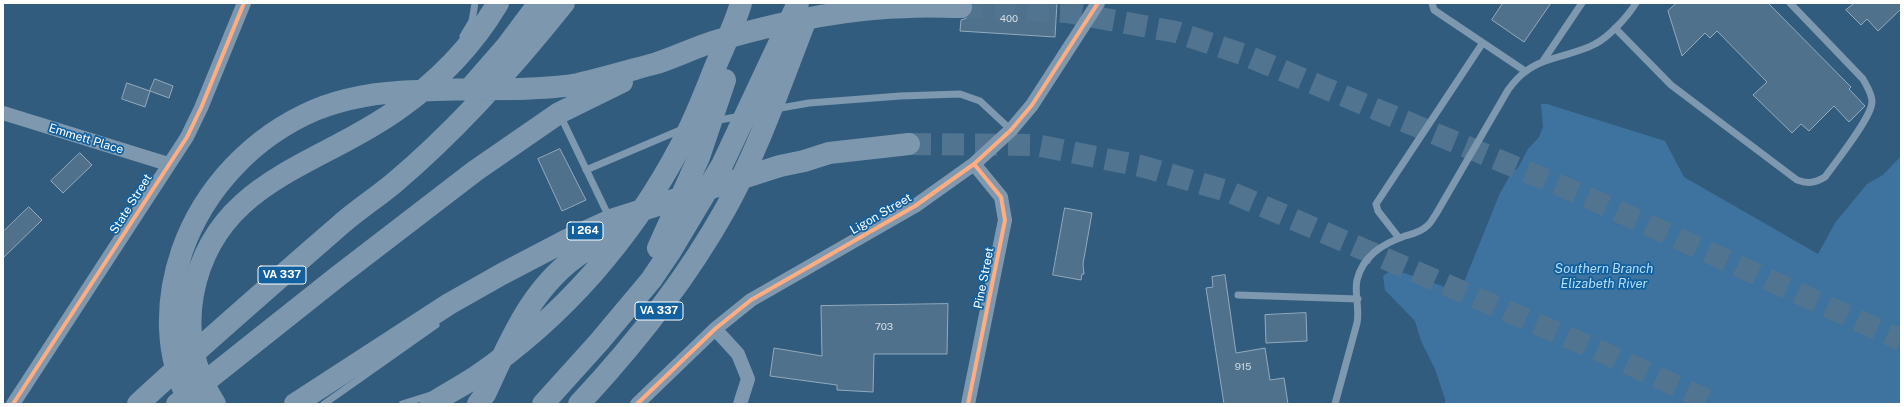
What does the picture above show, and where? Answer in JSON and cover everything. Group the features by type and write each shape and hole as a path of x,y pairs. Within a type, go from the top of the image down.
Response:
{"highway":[{"path":"215,404 198,371 193,350 190,320 196,279 214,236 236,209 258,191 384,119 407,103 446,68 484,27 498,3"},
{"name":"VA 337","path":"138,404 209,338 355,212 385,174 438,124 468,102 498,69 539,3"},
{"path":"498,69 564,3"},
{"path":"543,404 584,360 651,280 691,219 728,172 739,129 759,112 788,45 798,3"},
{"name":"VA 337","path":"580,404 612,368 668,299 706,242 726,208 752,157 759,112 778,93 788,45 812,3"},
{"path":"431,404 477,376 527,337 569,300 612,251 658,186 681,145 706,110 724,62 740,7"},
{"path":"191,404 178,376 170,341 170,311 176,273 186,239 213,190 234,166 260,142 290,123 316,110 359,97 416,90 566,86 659,62 724,39 783,23 817,16 892,8 961,8"},
{"path":"177,404 337,277 468,176 559,113 659,62"},
{"path":"615,322 669,227 692,174 705,137 706,110"},
{"name":"I 264","path":"295,404 408,330 502,274 567,240 611,220 728,172 754,173 829,153 909,144"},
{"path":"478,404 485,394 520,320 534,300 567,265 582,253 728,172"}],"street":[{"name":"State Street","path":"13,404 187,137 201,108 244,3"},
{"name":"Ligon Street","path":"637,404 715,329 751,300 915,206 974,164 1011,130 1032,105 1098,3"},
{"name":"Emmett Place","path":"3,113 168,164"},
{"name":"Pine Street","path":"968,404 1005,220 1001,197 974,164"},
{"path":"715,329 738,354 748,379 740,404"}],"lane":[{"path":"446,68 472,21 475,3"},
{"path":"1432,3 1434,10 1482,44 1525,71"},
{"path":"1543,61 1582,3"},
{"path":"1335,404 1358,324 1358,299 1356,290 1357,279 1366,262 1373,253 1383,245 1427,227 1508,90 1525,71 1543,61 1579,52 1597,43 1615,28 1636,3"},
{"path":"1615,28 1671,85 1693,102 1797,180 1806,183 1816,182 1825,177 1867,117 1872,102 1871,92 1863,79 1790,3"},
{"path":"1399,238 1378,211 1376,204 1482,44"},
{"path":"586,170 679,130 699,124 809,103 900,96 960,94 980,101 1011,130"},
{"path":"559,113 611,220"},
{"path":"453,312 502,274"},
{"path":"1238,295 1358,299"},
{"path":"324,404 441,321"},
{"path":"402,404 457,388"}],"water":[{"name":"Southern Branch Elizabeth River","path":"1541,104 1547,104 1665,141 1684,177 1818,254 1835,223 1867,184 1883,175 1901,156 1901,404 1445,404 1445,399 1435,369 1421,341 1415,321 1385,290 1383,276 1390,271 1404,273 1460,292 1500,193 1512,172 1518,168 1528,149 1539,137 1543,127"}],"building":[{"path":"972,3 1057,3 1055,37 960,31 961,20 972,14"},
{"path":"1503,3 1551,3 1524,42 1492,20"},
{"path":"1677,3 1768,3 1851,87 1849,89 1865,106 1849,122 1834,106 1809,131 1801,124 1792,133 1753,95 1767,82 1717,31 1710,38 1705,33 1682,56 1668,11"},
{"path":"1855,3 1901,3 1901,9 1878,31 1867,19 1861,25 1846,10"},
{"path":"155,79 173,86 169,98 150,91"},
{"path":"127,83 150,91 145,107 122,99"},
{"path":"560,149 586,200 562,211 538,159"},
{"path":"80,153 92,165 63,193 51,181"},
{"path":"29,207 42,220 3,258 3,232"},
{"path":"1065,208 1092,213 1083,264 1084,274 1082,274 1081,280 1053,275"},
{"path":"1225,275 1236,353 1265,348 1270,380 1284,378 1288,404 1224,404 1206,288 1213,287 1212,277"},
{"path":"948,304 947,354 874,354 873,392 837,390 837,385 770,376 774,348 822,356 821,306"},
{"path":"1306,313 1307,341 1266,343 1265,315"}],"tunnel":[{"path":"961,7 1067,12 1176,32 1245,55 1578,193 1901,340"},
{"path":"909,144 1036,145 1141,166 1230,192 1600,351 1716,404"}],"cycle path":[{"path":"13,404 187,137 201,108 244,3"},
{"path":"637,404 715,329 751,300 915,206 974,164 1011,130 1032,105 1098,3"},
{"path":"968,404 1005,220 1001,197 974,164"}]}
